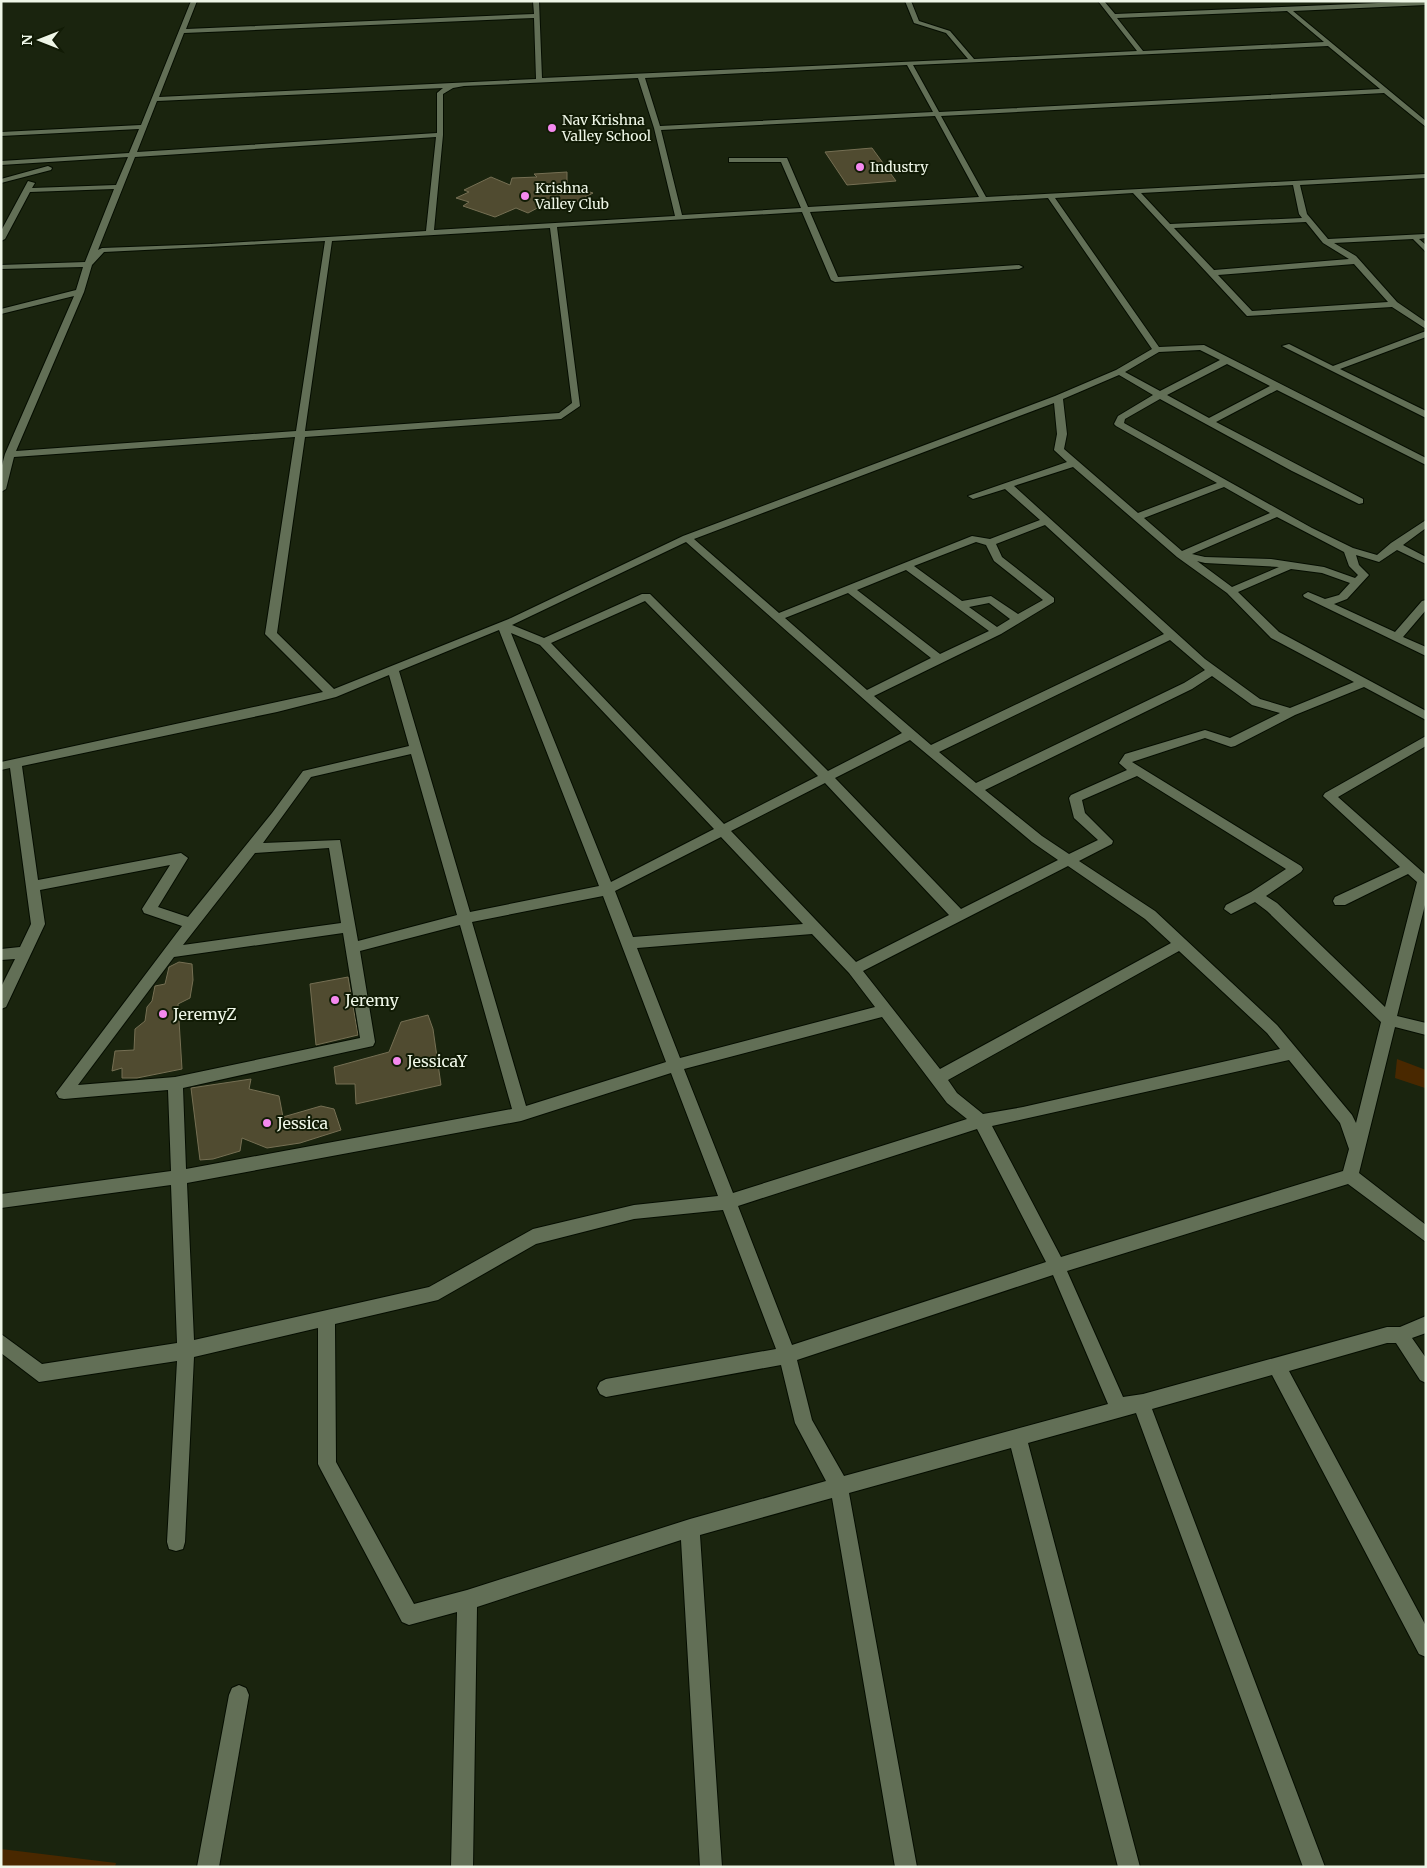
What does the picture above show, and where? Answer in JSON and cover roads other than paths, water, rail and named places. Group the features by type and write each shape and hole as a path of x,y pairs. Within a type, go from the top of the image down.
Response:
{"street":[{"path":"1,489 10,454 80,292 88,264 194,1"},
{"path":"536,1 539,80"},
{"path":"908,1 916,22 948,32 973,61"},
{"path":"1101,1 1142,53"},
{"path":"1113,16 1426,3"},
{"path":"1288,9 1426,125"},
{"path":"182,32 536,16"},
{"path":"155,99 1330,44"},
{"path":"908,63 984,199"},
{"path":"641,76 679,217"},
{"path":"430,232 440,135 440,93 450,86"},
{"path":"656,128 1386,91"},
{"path":"1,134 143,127"},
{"path":"1,163 440,135"},
{"path":"732,160 784,160 835,280 1020,267"},
{"path":"1,181 39,168 129,163"},
{"path":"1,239 12,210 28,190 39,168"},
{"path":"1,267 88,264 102,250 984,199 1426,176"},
{"path":"1296,183 1302,214 1326,241 1356,261 1394,304 1426,326"},
{"path":"28,190 120,187"},
{"path":"1135,191 1250,314 1394,304"},
{"path":"1050,196 1158,350"},
{"path":"1168,226 1308,220"},
{"path":"10,454 561,416 577,404 553,224"},
{"path":"1326,241 1426,236"},
{"path":"329,238 271,634 332,694"},
{"path":"1416,240 1426,250"},
{"path":"1211,272 1356,261"},
{"path":"1,312 80,292"},
{"path":"1332,369 1426,334"},
{"path":"1286,346 1426,415"},
{"path":"1,766 277,708 332,694 502,626 687,538 1058,398 1119,372 1158,350 1201,347 1426,462"},
{"path":"1227,360 1121,418 1119,424 1278,513 1350,550 1379,559 1426,522"},
{"path":"1119,372 1295,469 1359,501"},
{"path":"1210,421 1277,386"},
{"path":"1058,398 1062,434 1059,450 1136,517 1181,555 1231,591 1275,635 1426,716"},
{"path":"973,496 1074,463"},
{"path":"1136,517 1225,483"},
{"path":"1008,486 1212,671 1256,702 1291,712"},
{"path":"1181,555 1278,513"},
{"path":"778,617 976,538 990,543 1046,521"},
{"path":"687,538 930,751 1037,838 1150,915 1272,1029 1347,1120 1357,1149"},
{"path":"866,695 996,632 1050,600 998,559 990,543"},
{"path":"1395,545 1426,561"},
{"path":"1325,603 1343,598 1364,576 1354,566 1350,550"},
{"path":"1181,555 1205,560 1271,562 1324,570 1357,582"},
{"path":"907,566 996,632"},
{"path":"1231,591 1290,566"},
{"path":"849,589 939,659"},
{"path":"1308,595 1426,652"},
{"path":"544,642 646,596 826,777 959,916"},
{"path":"960,605 991,599 1018,619"},
{"path":"1396,638 1426,603"},
{"path":"502,626 544,642 854,969 952,1098 981,1121 1057,1266 1118,1407 1141,1402"},
{"path":"502,626 606,890 629,943 674,1065 787,1355 804,1423 839,1486 906,1867"},
{"path":"930,751 1171,635"},
{"path":"393,670 521,1114"},
{"path":"977,788 1188,686 1212,671"},
{"path":"1231,909 1256,896 1296,869 1125,764 1129,757 1205,734 1231,742 1291,712 1364,683"},
{"path":"352,948 464,918 606,890 911,734"},
{"path":"1350,1176 1425,879 1409,868 1328,796 1426,740"},
{"path":"251,848 335,843 368,1042 175,1083 64,1093 307,774 416,749"},
{"path":"1,1003 38,924 16,763"},
{"path":"854,969 1107,841 1079,815 1075,798 1137,771"},
{"path":"32,886 181,858 149,909 192,924"},
{"path":"1340,901 1409,868"},
{"path":"1256,896 1272,907 1389,1020 1426,1029"},
{"path":"170,952 348,927"},
{"path":"629,943 815,928"},
{"path":"938,1078 1180,944"},
{"path":"1,955 25,952"},
{"path":"1,1201 179,1176 521,1114 674,1065 886,1010"},
{"path":"1,1342 39,1372 155,1357 432,1294 533,1238 634,1212 728,1202 981,1121 1023,1114 1291,1053"},
{"path":"175,1083 186,1350 176,1542"},
{"path":"606,1388 787,1355 1057,1266 1350,1176"},
{"path":"1350,1176 1426,1235"},
{"path":"326,1318 327,1464 409,1615 467,1600 690,1528 1276,1365 1387,1335 1400,1335 1426,1324"},
{"path":"1400,1335 1426,1374"},
{"path":"1276,1365 1426,1647"},
{"path":"1141,1402 1314,1867"},
{"path":"1017,1437 1129,1867"},
{"path":"690,1528 711,1867"},
{"path":"462,1867 467,1600"},
{"path":"208,1867 239,1695"}],"place":[{"name":"Nav Krishna Valley School","path":"552,128"},
{"name":"Industry","path":"860,167"},
{"name":"Krishna Valley Club","path":"525,196"},
{"name":"Jeremy","path":"335,1000"},
{"name":"JeremyZ","path":"163,1014"},
{"name":"JessicaY","path":"397,1061"},
{"name":"Jessica","path":"267,1123"}]}
